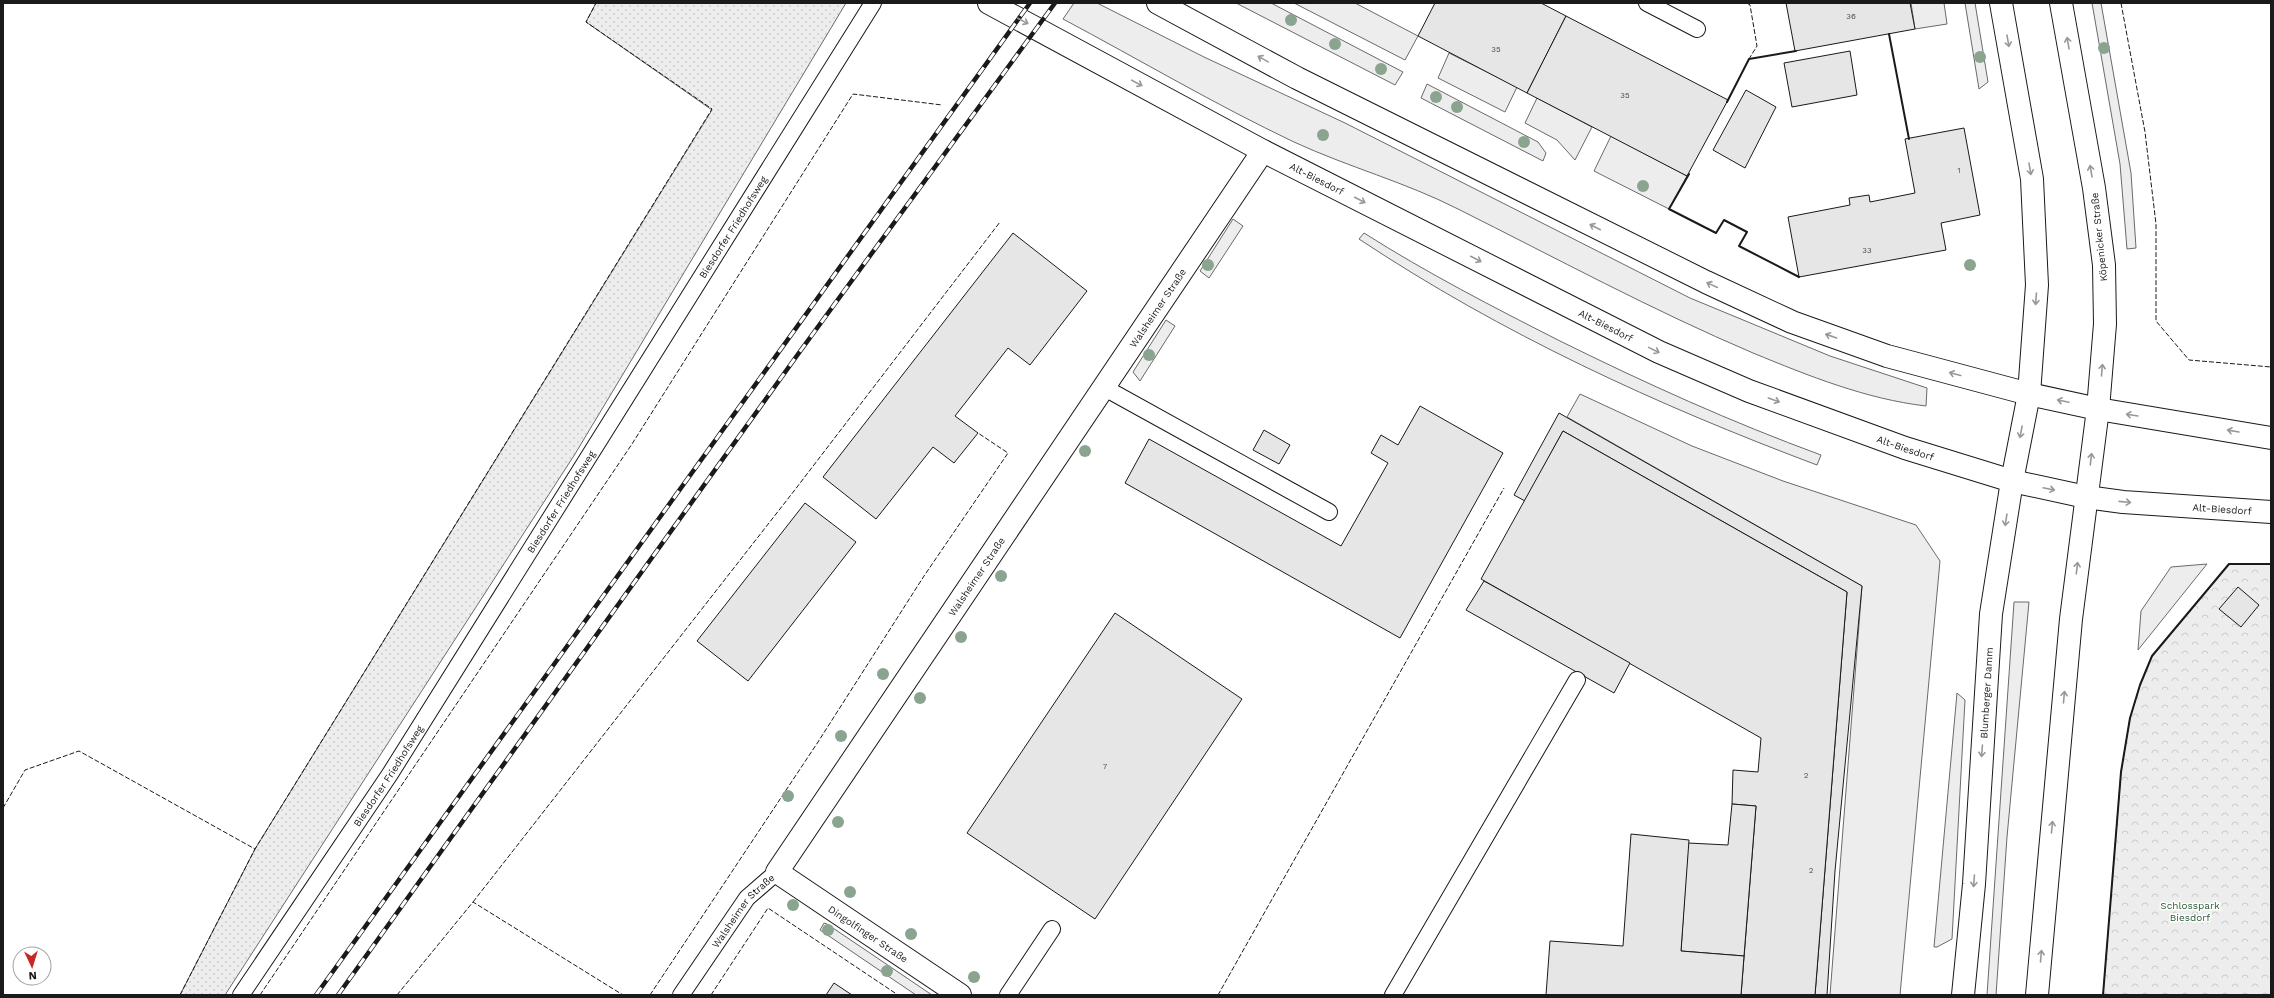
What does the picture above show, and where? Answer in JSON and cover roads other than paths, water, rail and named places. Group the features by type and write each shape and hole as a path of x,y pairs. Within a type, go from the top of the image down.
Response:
{"main road":[{"name":"Alt-Biesdorf","path":"989,3 1263,151 1659,352 1749,391 1890,443 2012,481 2086,497 2157,505 2271,512"},
{"path":"1158,3 1298,78 1699,279 1792,322 1887,356 2028,394 2098,409 2271,438"},
{"path":"2001,3 2032,179 2037,285 2028,394"},
{"name":"Köpenicker Straße","path":"2061,3 2094,188 2104,265 2105,324 2098,409 2086,497"},
{"name":"Walsheimer Straße","path":"776,872 1263,151"},
{"name":"Blumberger Damm","path":"1963,995 1974,884 1991,614 2012,481 2028,394"},
{"path":"2037,995 2071,619 2086,497"},
{"name":"Dingolfinger Straße","path":"776,872 960,995"}],"lane":[{"name":"Biesdorfer Friedhofsweg","path":"241,995 390,774 872,3"},
{"path":"1646,3 1697,29"},
{"path":"1103,387 1329,512"},
{"path":"1392,995 1577,680"},
{"name":"Walsheimer Straße","path":"681,995 746,898 776,872"},
{"path":"1008,995 1052,929"}],"railway":[{"path":"316,995 1030,3"},
{"path":"338,995 801,350 1055,3"}],"park label":[{"name":"Schlosspark Biesdorf","path":"2190,910"}]}
